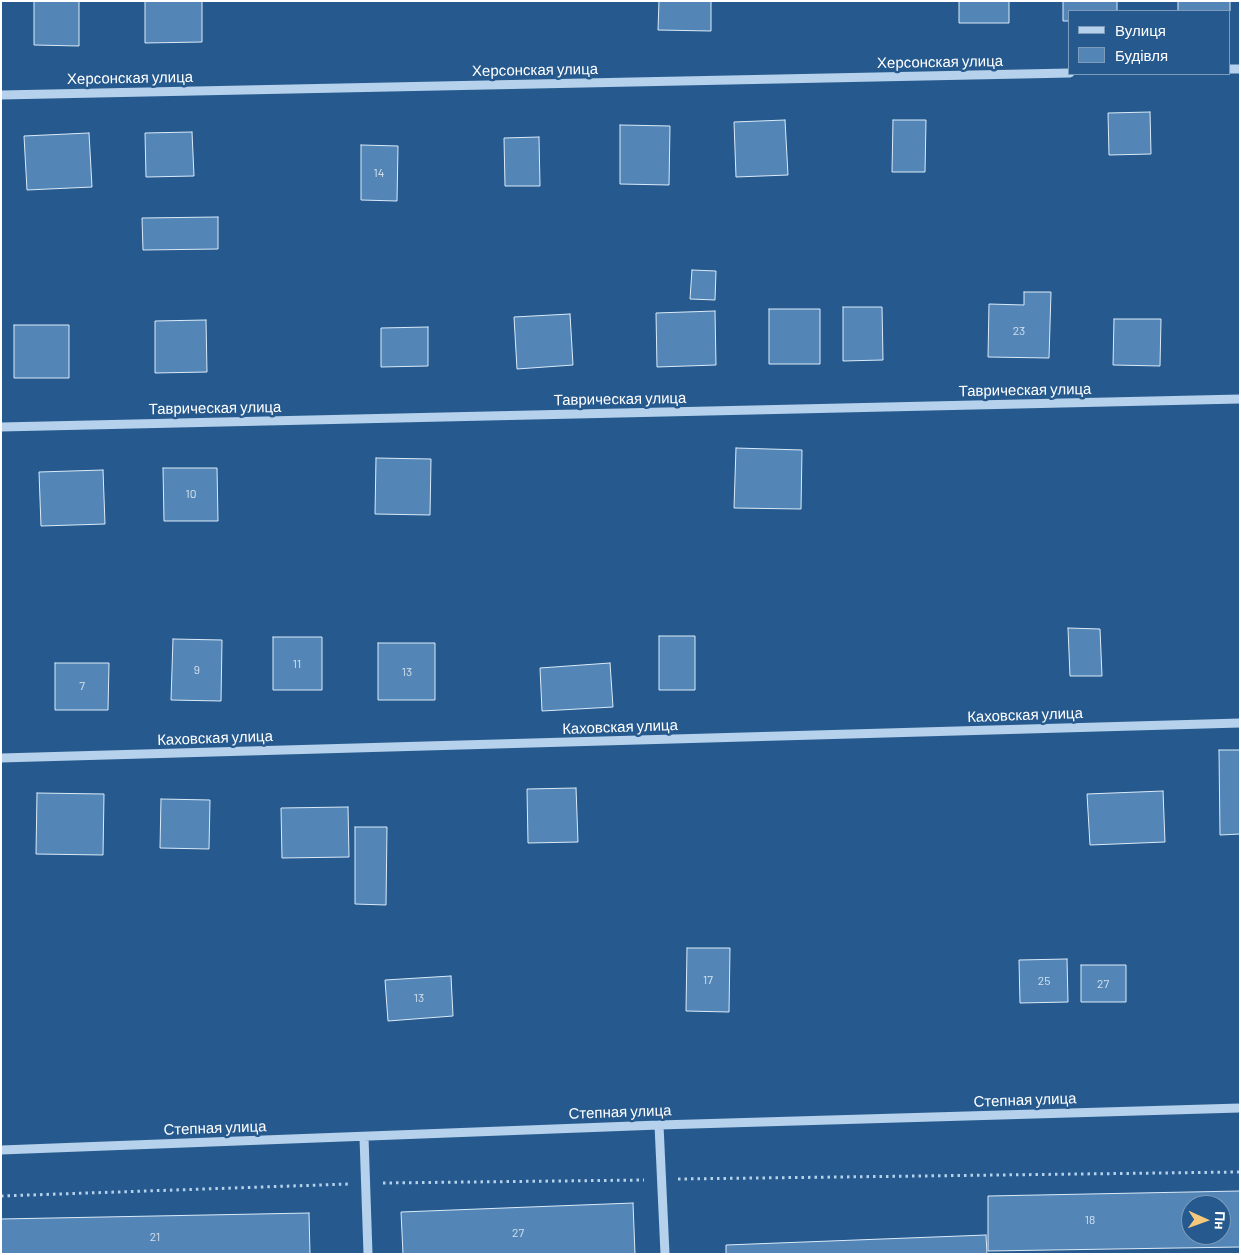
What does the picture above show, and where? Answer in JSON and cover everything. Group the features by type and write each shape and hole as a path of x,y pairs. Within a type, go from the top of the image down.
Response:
{"street":[{"name":"Херсонская улица","path":"1,95 1068,73"},
{"name":"Таврическая улица","path":"1,427 1240,399"},
{"name":"Каховская улица","path":"1,758 1240,723"},
{"name":"Степная улица","path":"1,1150 659,1124 1240,1108"},
{"path":"659,1124 665,1254"},
{"path":"364,1136 368,1254"}],"path":[{"path":"1,1196 366,1184 1240,1172"}],"building":[{"path":"34,1 79,1 79,46 34,45"},
{"path":"145,1 202,1 202,42 145,43"},
{"path":"659,1 711,1 711,31 658,30"},
{"path":"959,1 1009,1 1009,23 959,23"},
{"path":"1063,1 1117,1 1117,10 1068,10 1068,21 1063,21"},
{"path":"1178,1 1230,1 1230,10 1178,10"},
{"path":"1150,112 1151,154 1109,155 1108,113"},
{"path":"785,120 788,175 736,177 734,122"},
{"path":"893,120 926,120 925,172 892,172"},
{"path":"620,125 670,126 669,185 620,184"},
{"path":"192,132 194,176 146,177 145,133"},
{"path":"89,133 92,187 27,190 24,136"},
{"path":"539,137 540,186 505,186 504,138"},
{"path":"361,145 398,146 397,201 361,200"},
{"path":"218,217 218,249 143,250 142,218"},
{"path":"692,270 716,271 715,300 690,299"},
{"path":"1024,292 1051,292 1049,358 988,357 989,304 1024,305"},
{"path":"843,307 882,307 883,360 843,361"},
{"path":"769,309 820,309 820,364 769,364"},
{"path":"715,311 716,365 657,367 656,313"},
{"path":"570,314 573,365 517,369 514,317"},
{"path":"1114,319 1161,319 1160,366 1113,365"},
{"path":"206,320 207,372 155,373 155,321"},
{"path":"14,325 69,325 69,378 14,378"},
{"path":"428,327 428,366 381,367 381,328"},
{"path":"736,448 802,450 801,509 734,508"},
{"path":"376,458 431,459 430,515 375,514"},
{"path":"163,468 217,468 218,521 164,521"},
{"path":"103,470 105,524 41,526 39,472"},
{"path":"1068,628 1100,629 1102,676 1070,676"},
{"path":"659,636 695,636 695,690 659,690"},
{"path":"273,637 322,637 322,690 273,690"},
{"path":"173,639 222,640 221,701 171,700"},
{"path":"378,643 435,643 435,700 378,700"},
{"path":"55,663 109,663 108,710 55,710"},
{"path":"610,663 613,707 542,711 540,668"},
{"path":"1219,750 1240,750 1240,834 1220,835"},
{"path":"576,788 578,842 528,843 527,789"},
{"path":"1163,791 1165,842 1090,845 1087,794"},
{"path":"37,793 104,794 103,855 36,854"},
{"path":"161,799 210,800 209,849 160,848"},
{"path":"348,807 349,857 282,858 281,808"},
{"path":"355,827 387,827 386,905 355,904"},
{"path":"687,948 730,948 729,1012 686,1011"},
{"path":"1067,959 1068,1002 1020,1003 1019,960"},
{"path":"1081,965 1126,965 1126,1002 1081,1002"},
{"path":"451,976 453,1016 388,1021 385,980"},
{"path":"1240,1191 1240,1247 988,1251 988,1196"},
{"path":"633,1203 635,1254 403,1254 401,1212"},
{"path":"309,1213 310,1254 1,1254 1,1219"},
{"path":"986,1235 987,1254 726,1254 726,1245"}]}
